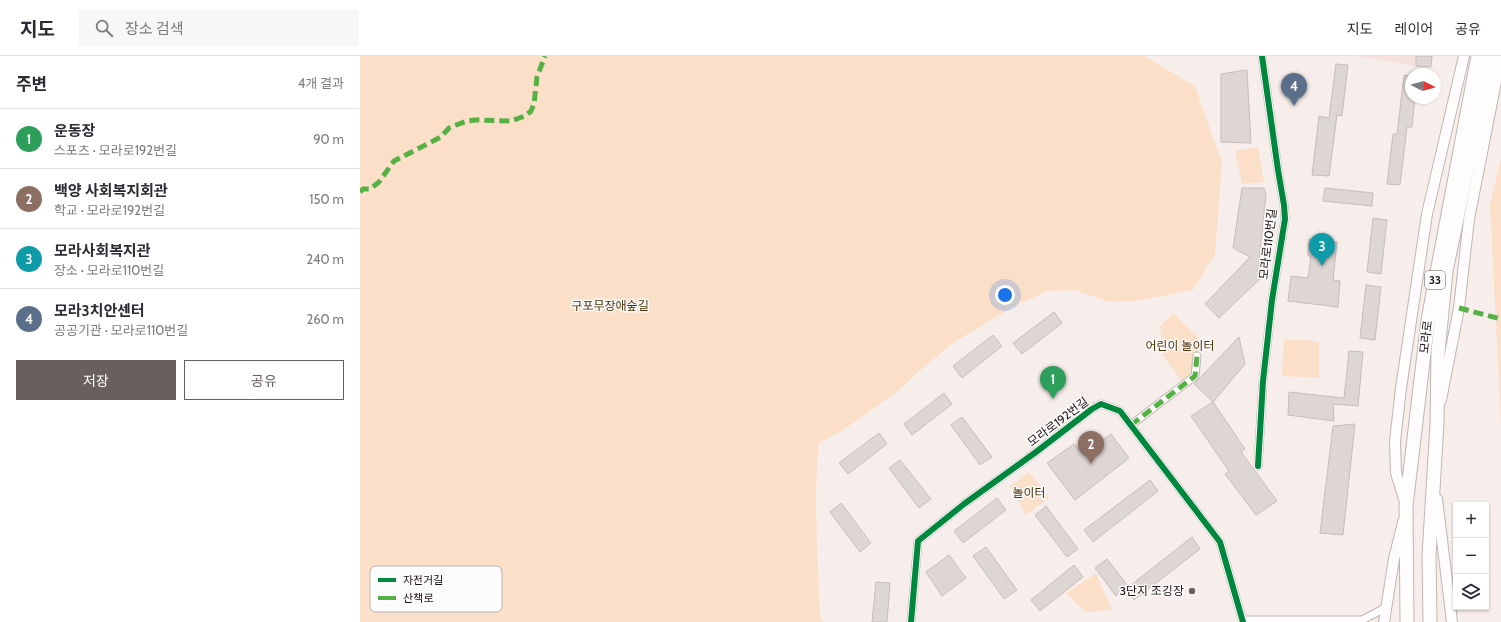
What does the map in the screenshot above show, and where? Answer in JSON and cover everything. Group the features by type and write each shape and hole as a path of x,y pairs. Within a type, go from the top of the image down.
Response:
{"highway":[{"name":"모라로","path":"1407,622 1406,506 1428,320 1478,56"},
{"name":"모라로","path":"1430,622 1429,556 1437,423 1438,352 1446,272 1491,56"}],"main road":[{"path":"1384,622 1385,608 1394,559 1406,506 1396,473 1396,441 1401,388 1427,214 1464,56"},
{"path":"1437,423 1459,308 1469,219 1501,56"},
{"path":"1434,476 1452,622"}],"street":[{"name":"모라로110번길","path":"1258,466 1263,387 1272,300 1285,219 1262,56"},
{"path":"1131,425 1195,376 1197,356"},
{"name":"모라로192번길","path":"911,622 918,541 964,504 1036,452 1092,408 1101,404 1120,411 1220,542 1243,621 1364,621"},
{"path":"1364,621 1385,608"}],"shaded area":[{"path":"1353,56 1428,56 1427,68"}],"green space":[{"name":"구포무장애숲길","path":"360,56 1144,56 1195,86 1222,163 1215,254 1193,290 1137,301 1107,301 1075,290 1048,291 1014,306 953,343 918,372 897,392 840,432 819,443 816,485 816,529 820,615 823,622 360,622"},
{"path":"1258,147 1264,182 1242,184 1235,151"},
{"path":"1501,158 1501,427 1490,204"},
{"name":"어린이 놀이터","path":"1173,313 1202,341 1185,385 1163,356 1160,327"},
{"path":"1284,339 1319,341 1319,378 1282,376"},
{"name":"놀이터","path":"1029,472 1050,497 1026,515 1010,486"},
{"path":"1096,573 1112,610 1085,612 1066,593"}],"building":[{"path":"1416,56 1432,56 1431,67 1416,66"},
{"path":"1336,64 1348,65 1342,116 1337,115 1329,176 1312,175 1319,116 1329,118"},
{"path":"1247,70 1251,143 1221,142 1221,74"},
{"path":"1404,75 1405,104 1414,104 1412,127 1407,127 1400,185 1387,184 1393,134 1397,134"},
{"path":"1242,188 1264,188 1266,195 1258,270 1265,274 1219,318 1205,304 1250,257 1233,248"},
{"path":"1325,188 1373,193 1372,206 1323,201"},
{"path":"1373,218 1387,220 1381,274 1367,272"},
{"path":"1309,239 1337,242 1333,280 1340,281 1338,307 1288,301 1291,276 1308,278 1311,256 1308,256"},
{"path":"1366,285 1381,287 1375,340 1360,338"},
{"path":"1054,312 1062,323 1022,354 1013,343"},
{"path":"993,335 1002,346 962,378 953,366"},
{"path":"1239,337 1245,364 1213,402 1194,384"},
{"path":"1349,351 1363,352 1358,406 1333,404 1334,421 1288,415 1289,392 1344,398"},
{"path":"944,393 952,404 912,435 904,424"},
{"path":"1213,402 1245,449 1241,452 1277,501 1256,515 1225,474 1229,471 1191,416"},
{"path":"962,417 992,457 980,465 951,425"},
{"path":"1355,424 1343,535 1320,533 1333,426"},
{"path":"879,433 887,444 848,474 839,463"},
{"path":"1111,434 1129,458 1075,500 1047,463 1074,444 1083,454"},
{"path":"900,460 931,499 919,508 889,468"},
{"path":"1150,480 1158,491 1093,542 1084,530"},
{"path":"997,498 1006,510 963,543 954,531"},
{"path":"841,503 871,543 860,552 830,512"},
{"path":"1046,506 1078,549 1067,557 1035,515"},
{"path":"1192,537 1200,549 1134,600 1126,589"},
{"path":"986,547 1017,590 1004,599 973,556"},
{"path":"949,555 966,578 942,596 926,572"},
{"path":"1107,559 1128,586 1116,596 1095,568"},
{"path":"1074,565 1083,577 1040,611 1031,600"},
{"path":"876,582 890,583 887,622 872,622"}],"marked path":[{"path":"360,192 363,189 370,189 379,182 394,161 441,137 449,128 467,121 511,121 525,116 531,111 534,104 537,77 545,56"},
{"path":"1459,308 1501,319"},
{"path":"1131,425 1195,376 1197,356"}],"cycle path":[{"path":"1258,466 1263,381 1272,300 1285,219 1262,56"},
{"path":"911,622 918,541 964,504 1092,409 1101,404 1120,411 1220,542 1243,622"}],"place":[{"name":"모라3치안센터","path":"1294,106"},
{"name":"모라사회복지관","path":"1322,266"},
{"name":"운동장","path":"1053,399"},
{"name":"백양 사회복지회관","path":"1091,464"},
{"name":"3단지 조깅장","path":"1192,591"}]}
